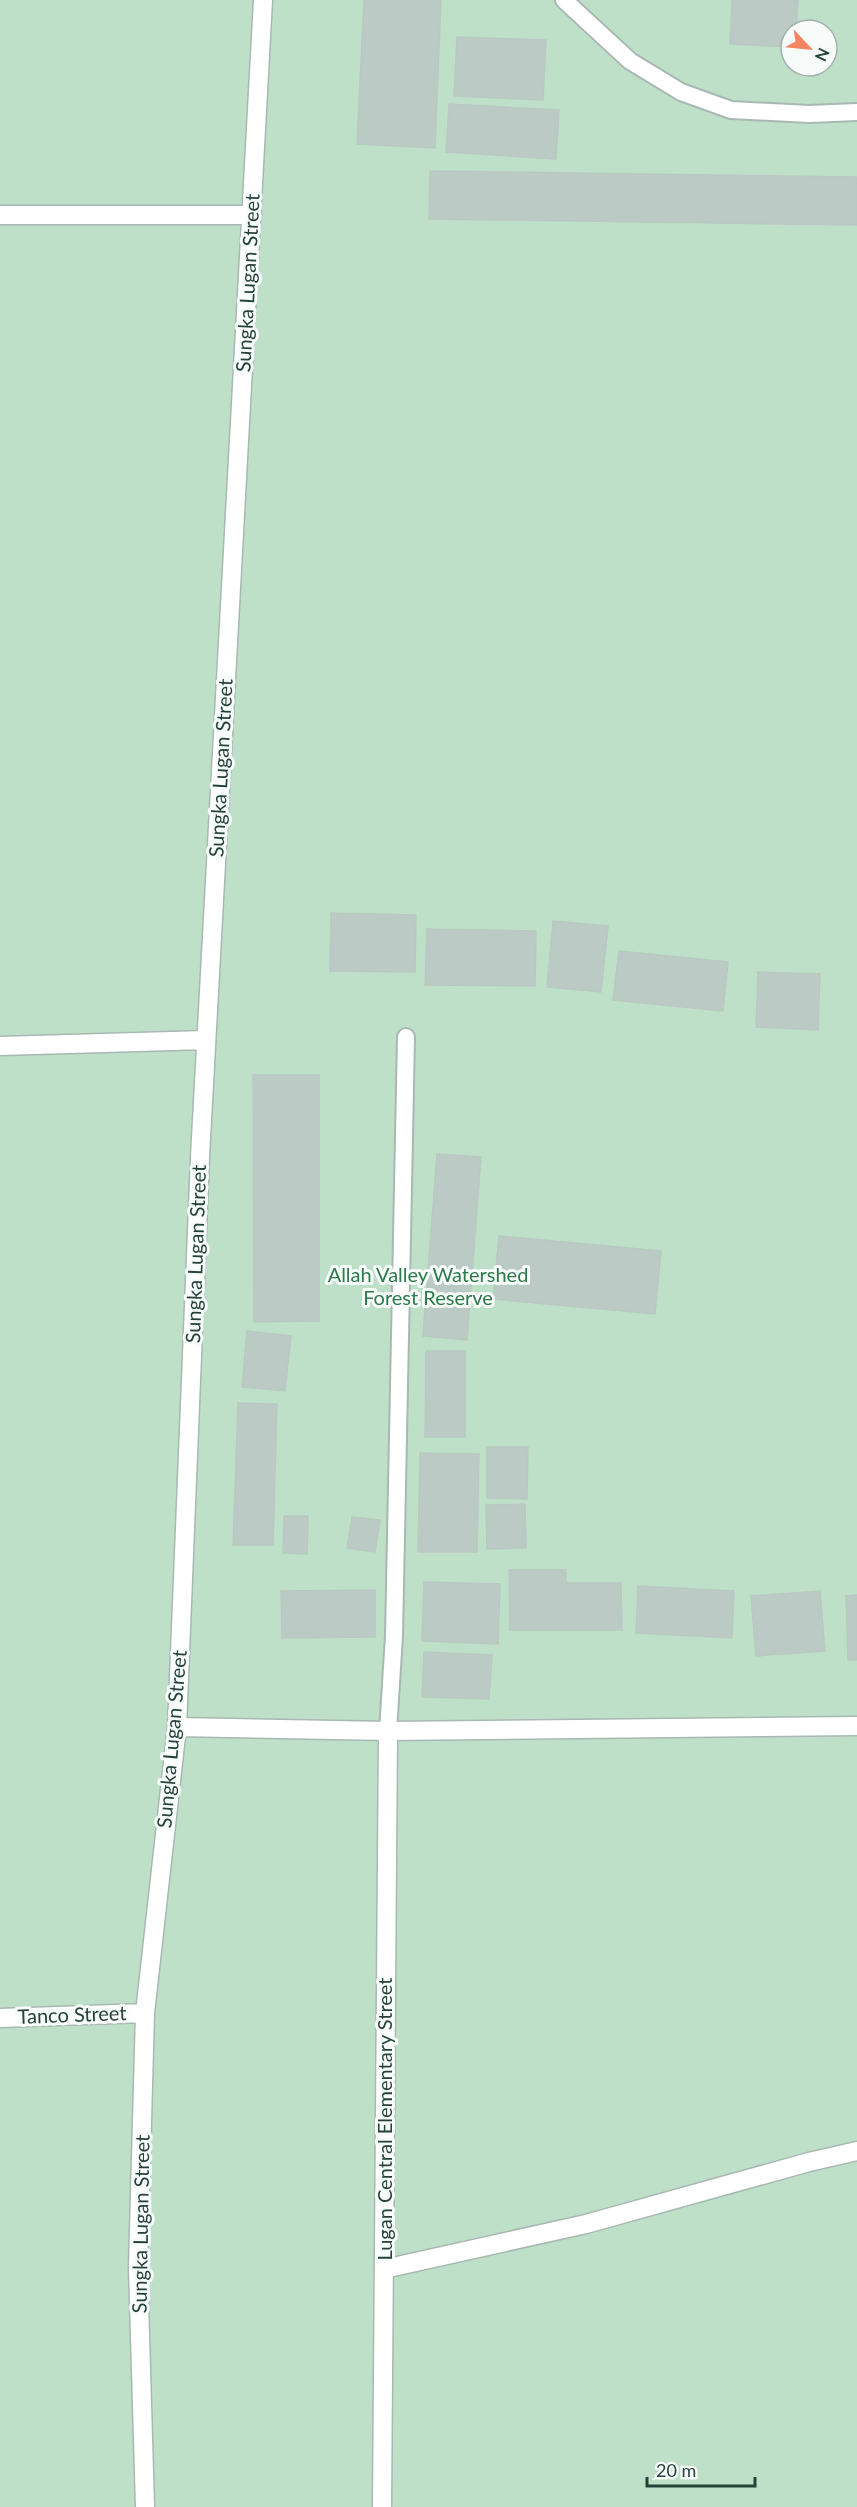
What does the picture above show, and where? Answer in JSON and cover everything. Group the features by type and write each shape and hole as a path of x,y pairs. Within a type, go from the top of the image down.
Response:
{"street":[{"name":"Sungka Lugan Street","path":"145,2507 138,2267 145,2013 177,1727 206,1040 263,0"},
{"path":"0,215 252,215"},
{"path":"0,1046 206,1040"},
{"path":"177,1727 388,1731 857,1726"},
{"name":"Lugan Central Elementary Street","path":"382,2507 388,1731"},
{"name":"Tanco Street","path":"0,2018 145,2013"},
{"path":"384,2269 586,2224 809,2162 857,2151"}],"lane":[{"path":"564,0 630,61 681,92 731,110 809,114 857,112"},
{"path":"388,1731 394,1636 406,1037"}],"green space":[{"name":"Allah Valley Watershed Forest Reserve","path":"0,0 857,0 857,2507 0,2507"}],"building":[{"path":"364,0 441,0 435,148 357,144"},
{"path":"732,0 798,0 797,18 779,18 779,46 730,44"},
{"path":"457,37 546,40 543,100 454,96"},
{"path":"449,104 559,110 556,159 446,152"},
{"path":"430,171 857,177 857,225 429,219"},
{"path":"331,913 416,915 415,972 330,971"},
{"path":"553,921 608,926 601,992 547,987"},
{"path":"427,929 536,931 535,986 425,985"},
{"path":"619,951 728,962 723,1011 613,1000"},
{"path":"758,972 820,974 818,1030 756,1027"},
{"path":"253,1075 319,1075 319,1321 254,1322"},
{"path":"437,1154 481,1157 467,1340 423,1336"},
{"path":"499,1236 661,1251 655,1314 493,1299"},
{"path":"247,1331 291,1336 285,1391 242,1387"},
{"path":"426,1351 465,1351 465,1437 425,1437"},
{"path":"238,1403 277,1404 273,1545 233,1545"},
{"path":"487,1447 528,1447 527,1499 487,1498"},
{"path":"420,1453 479,1454 477,1552 418,1552"},
{"path":"525,1504 526,1548 487,1549 486,1505"},
{"path":"284,1516 308,1516 307,1554 283,1553"},
{"path":"352,1517 380,1520 375,1552 347,1548"},
{"path":"509,1570 566,1570 566,1583 621,1583 622,1630 510,1630"},
{"path":"424,1582 500,1584 498,1644 422,1641"},
{"path":"638,1586 734,1591 732,1638 636,1633"},
{"path":"375,1590 375,1637 282,1638 281,1591"},
{"path":"820,1591 825,1651 756,1656 751,1596"},
{"path":"857,1595 857,1660 848,1660 846,1596"},
{"path":"424,1652 492,1655 489,1699 422,1697"}]}
